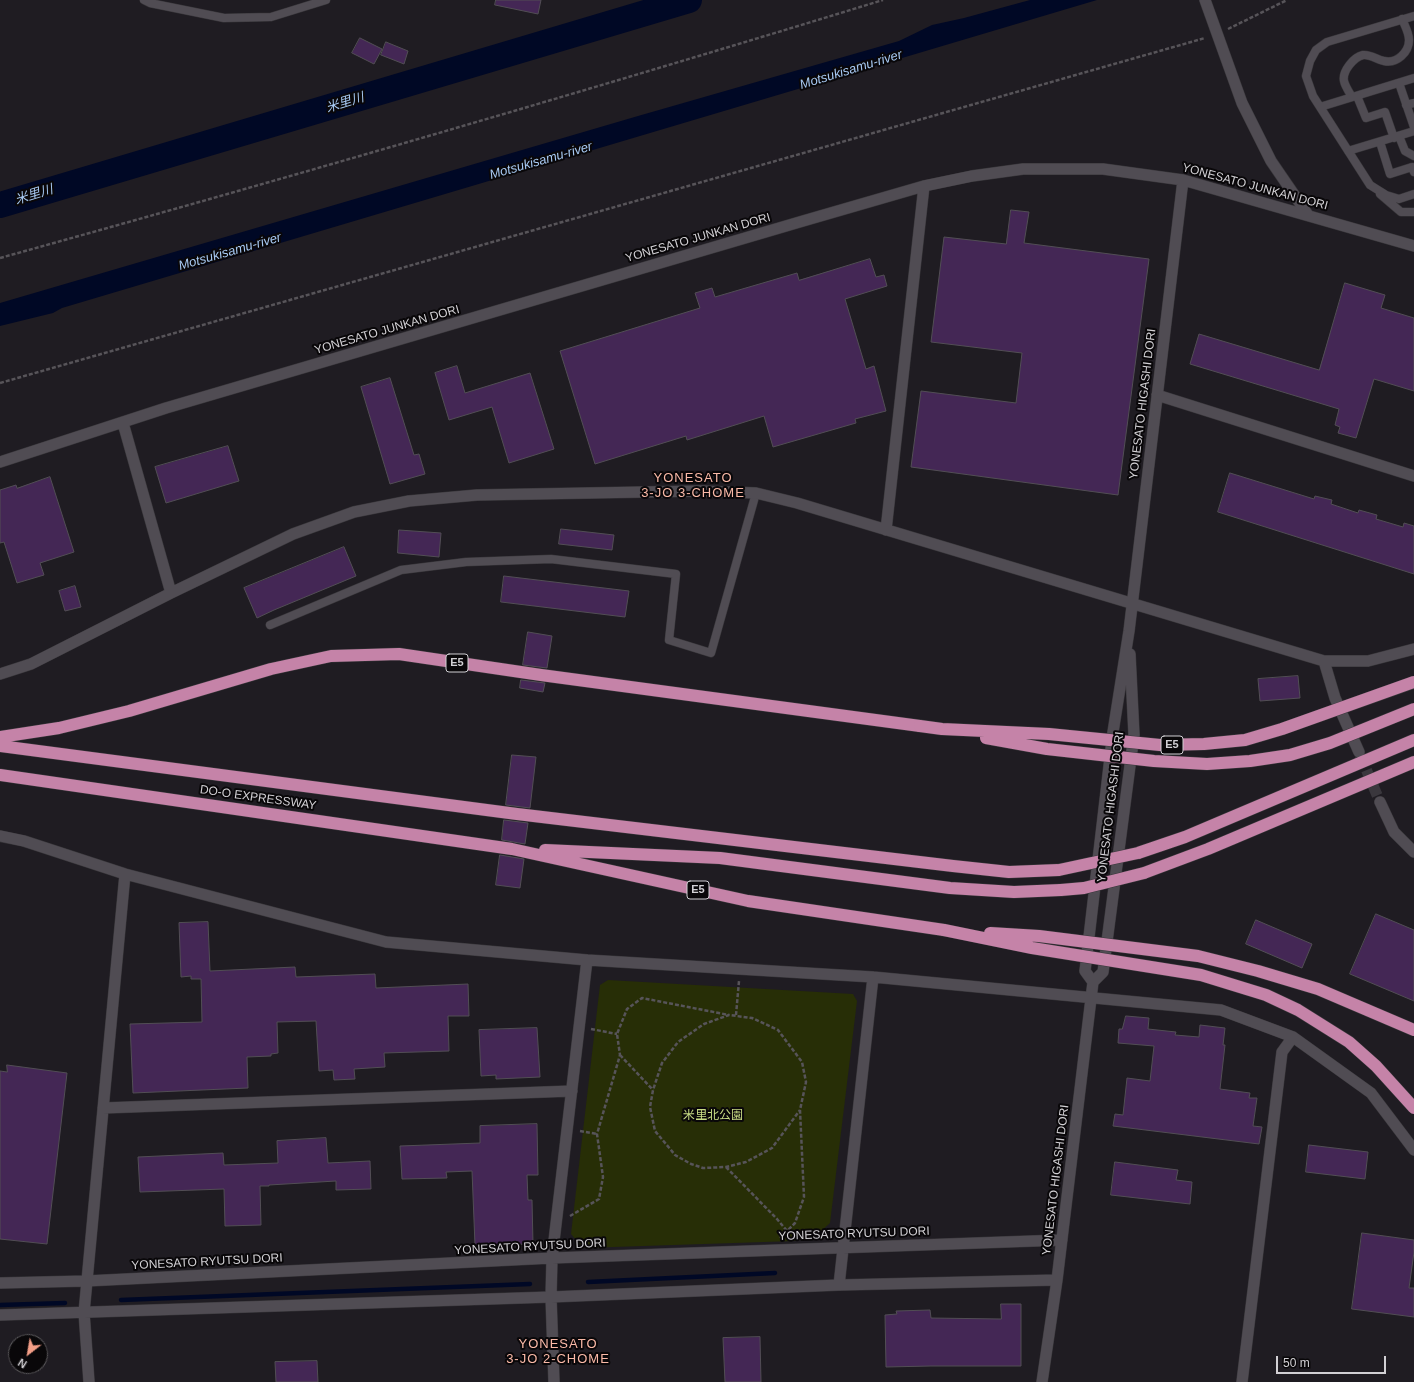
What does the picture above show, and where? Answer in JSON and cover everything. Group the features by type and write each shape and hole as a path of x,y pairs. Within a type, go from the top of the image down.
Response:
{"highway":[{"name":"E5","path":"0,738 59,728 130,711 271,669 331,656 399,654 549,676 942,729 1049,734 1160,745 1204,744 1244,740 1282,729 1414,682"},
{"path":"942,729 1047,749 1154,761 1207,764 1250,761 1290,755 1330,743 1414,709"},
{"path":"0,746 518,814 1009,872 1059,870 1138,853 1185,837 1414,740"},
{"path":"512,849 720,858 950,888 1014,892 1084,888 1144,873 1208,849 1414,762"},
{"name":"DO-O EXPRESSWAY","path":"0,775 512,849"},
{"name":"E5","path":"512,849 748,902 944,930 1039,936 1198,956 1258,971 1318,990 1414,1030"},
{"path":"944,930 1032,948 1201,975 1266,996 1298,1010 1349,1042 1376,1066 1414,1108"}],"street":[{"path":"1205,0 1242,103 1271,161 1308,215"},
{"name":"YONESATO JUNKAN DORI","path":"0,462 181,404 924,186 972,176 1023,169 1103,169 1183,180 1414,246"},
{"name":"YONESATO HIGASHI DORI","path":"1093,982 1085,971 1113,732 1129,631 1131,604 1183,180"},
{"path":"886,530 924,186"},
{"path":"1157,395 1414,476"},
{"path":"124,423 171,593"},
{"path":"0,674 31,664 171,593 293,534 354,512 409,500 485,495 700,491 756,493 797,503 1324,661 1368,661 1414,649"},
{"name":"YONESATO HIGASHI DORI","path":"1042,1382 1057,1280 1093,982 1103,972 1134,735 1129,631"},
{"path":"1324,661 1336,698 1359,752"},
{"path":"1380,802 1394,832 1414,852"},
{"path":"0,836 24,841 125,874 386,942 587,960 873,976 1221,1010 1293,1037 1371,1093 1414,1150"},
{"path":"89,1382 84,1312 86,1281 125,874"},
{"path":"554,1382 551,1297 552,1258 587,960"},
{"path":"839,1285 873,976"},
{"path":"1242,1382 1282,1052 1293,1037"},
{"path":"103,1108 572,1091"},
{"name":"YONESATO RYUTSU DORI","path":"0,1283 86,1281 552,1258 1062,1240"},
{"path":"0,1315 551,1297 839,1285 1057,1280"}],"lane":[{"path":"144,0 150,3 224,18 271,17 326,0"},
{"path":"1414,16 1327,42 1316,50 1310,61 1306,76 1313,96 1370,185 1401,212 1414,212"},
{"path":"1402,19 1409,40 1405,52 1397,60 1390,62 1363,55 1356,58 1344,74 1344,81 1355,97 1366,118 1385,112 1396,137 1405,151 1414,156"},
{"path":"1320,107 1414,78"},
{"path":"1399,83 1410,104 1414,127"},
{"path":"1348,151 1414,131"},
{"path":"1380,142 1390,174 1412,167 1414,172"},
{"path":"1370,185 1386,195 1399,198 1414,194"},
{"path":"270,625 401,570 466,562 551,559 676,574 669,640 711,653 756,493"}],"path":[{"path":"0,258 496,116 883,0"},
{"path":"0,383 1217,34 1287,0"},
{"path":"736,1016 739,981"},
{"path":"569,1217 599,1199 603,1177 597,1134 620,1055 617,1034 627,1009 642,998 752,1018 778,1030 802,1062 806,1082 800,1110 804,1197 795,1223 780,1238"},
{"path":"729,1015 704,1024 678,1042 662,1063 653,1090 650,1106 655,1130 675,1155 691,1164 703,1168 726,1167 746,1162 772,1148 800,1110"},
{"path":"591,1030 617,1034"},
{"path":"620,1055 653,1090"},
{"path":"580,1131 597,1134"},
{"path":"726,1167 777,1219 786,1231"}],"green space":[{"name":"米里北公園","path":"608,980 853,994 857,1001 830,1223 816,1236 794,1241 583,1248 571,1234 600,985"}],"water":[{"name":"Motsukisamu-river","path":"1030,0 1097,0 62,308 53,313 0,326 0,303 899,41 932,25"}],"building":[{"path":"496,0 541,0 538,14 495,5"},
{"path":"360,38 382,49 374,64 352,53"},
{"path":"386,42 408,51 404,64 381,55"},
{"path":"1011,210 1029,212 1024,243 1149,259 1118,495 911,467 921,391 1016,403 1022,353 931,342 944,237 1006,244"},
{"path":"870,259 876,277 884,275 887,286 845,299 866,369 874,366 886,411 855,419 856,423 773,447 764,416 687,440 686,436 595,464 560,351 700,308 695,293 712,288 715,297 797,273 799,280"},
{"path":"1345,283 1385,295 1381,308 1414,318 1414,391 1374,379 1356,438 1338,433 1340,427 1335,425 1339,409 1190,364 1199,334 1319,370"},
{"path":"457,366 465,393 530,373 554,449 509,463 492,407 449,420 435,373"},
{"path":"390,378 414,455 419,454 425,474 390,484 361,387"},
{"path":"228,446 239,481 166,503 155,467"},
{"path":"1230,473 1314,499 1315,496 1332,500 1331,504 1358,513 1359,510 1377,515 1376,519 1403,527 1404,523 1414,526 1414,574 1218,512"},
{"path":"50,477 74,552 40,563 44,575 17,583 4,542 0,543 0,490 16,485 17,488"},
{"path":"561,529 614,535 612,550 559,544"},
{"path":"399,530 441,533 439,557 398,553"},
{"path":"344,547 356,576 257,618 244,588"},
{"path":"504,576 629,591 625,617 501,602"},
{"path":"75,586 81,607 65,611 59,591"},
{"path":"528,632 552,636 547,668 523,665"},
{"path":"1298,676 1300,698 1260,701 1258,679"},
{"path":"521,680 545,683 543,692 520,688"},
{"path":"512,755 536,757 530,808 506,805"},
{"path":"504,820 528,823 525,844 502,840"},
{"path":"500,855 524,859 520,888 496,885"},
{"path":"1376,914 1414,930 1414,1001 1350,974"},
{"path":"1256,920 1312,944 1302,968 1246,944"},
{"path":"208,922 210,971 295,967 296,977 375,974 376,988 468,984 469,1016 448,1016 449,1051 384,1053 385,1067 354,1069 355,1079 334,1080 333,1070 319,1071 316,1021 277,1022 278,1053 271,1054 271,1056 247,1057 248,1088 133,1093 130,1024 202,1022 201,979 191,979 191,976 181,977 179,923"},
{"path":"1126,1016 1149,1018 1148,1029 1176,1032 1175,1035 1199,1037 1200,1025 1225,1028 1223,1045 1225,1045 1220,1089 1250,1093 1249,1098 1257,1098 1253,1126 1262,1127 1259,1144 1113,1126 1115,1114 1123,1115 1127,1078 1150,1081 1154,1046 1118,1043 1119,1029 1122,1029"},
{"path":"537,1028 540,1077 496,1079 496,1075 481,1076 479,1030"},
{"path":"7,1065 67,1073 47,1244 0,1239 0,1071 7,1072"},
{"path":"537,1124 538,1175 527,1175 528,1200 532,1200 533,1244 475,1245 472,1171 446,1172 447,1178 402,1179 400,1146 480,1143 480,1126"},
{"path":"326,1138 328,1163 370,1161 371,1189 336,1190 336,1181 260,1186 261,1225 225,1226 224,1189 140,1192 138,1157 223,1153 224,1165 278,1163 277,1141"},
{"path":"1309,1145 1368,1152 1365,1179 1306,1172"},
{"path":"1115,1162 1178,1170 1176,1180 1192,1182 1190,1204 1111,1195"},
{"path":"1362,1233 1414,1240 1414,1252 1409,1288 1414,1288 1414,1317 1352,1309"},
{"path":"1001,1304 1021,1304 1021,1366 886,1367 885,1315 897,1314 896,1311 930,1310 931,1318 1001,1319"},
{"path":"760,1337 761,1382 725,1382 723,1338"},
{"path":"317,1361 318,1382 276,1382 275,1362"}],"waterway":[{"name":"米里川","path":"0,205 689,0"},
{"path":"588,1282 775,1273"},
{"path":"121,1300 530,1284"},
{"path":"0,1305 65,1303"}],"tunnel":[{"path":"1360,755 1380,802"}],"district":[{"name":"YONESATO 3-JO 3-CHOME","path":"693,486"},
{"name":"YONESATO 3-JO 2-CHOME","path":"558,1352"}]}
